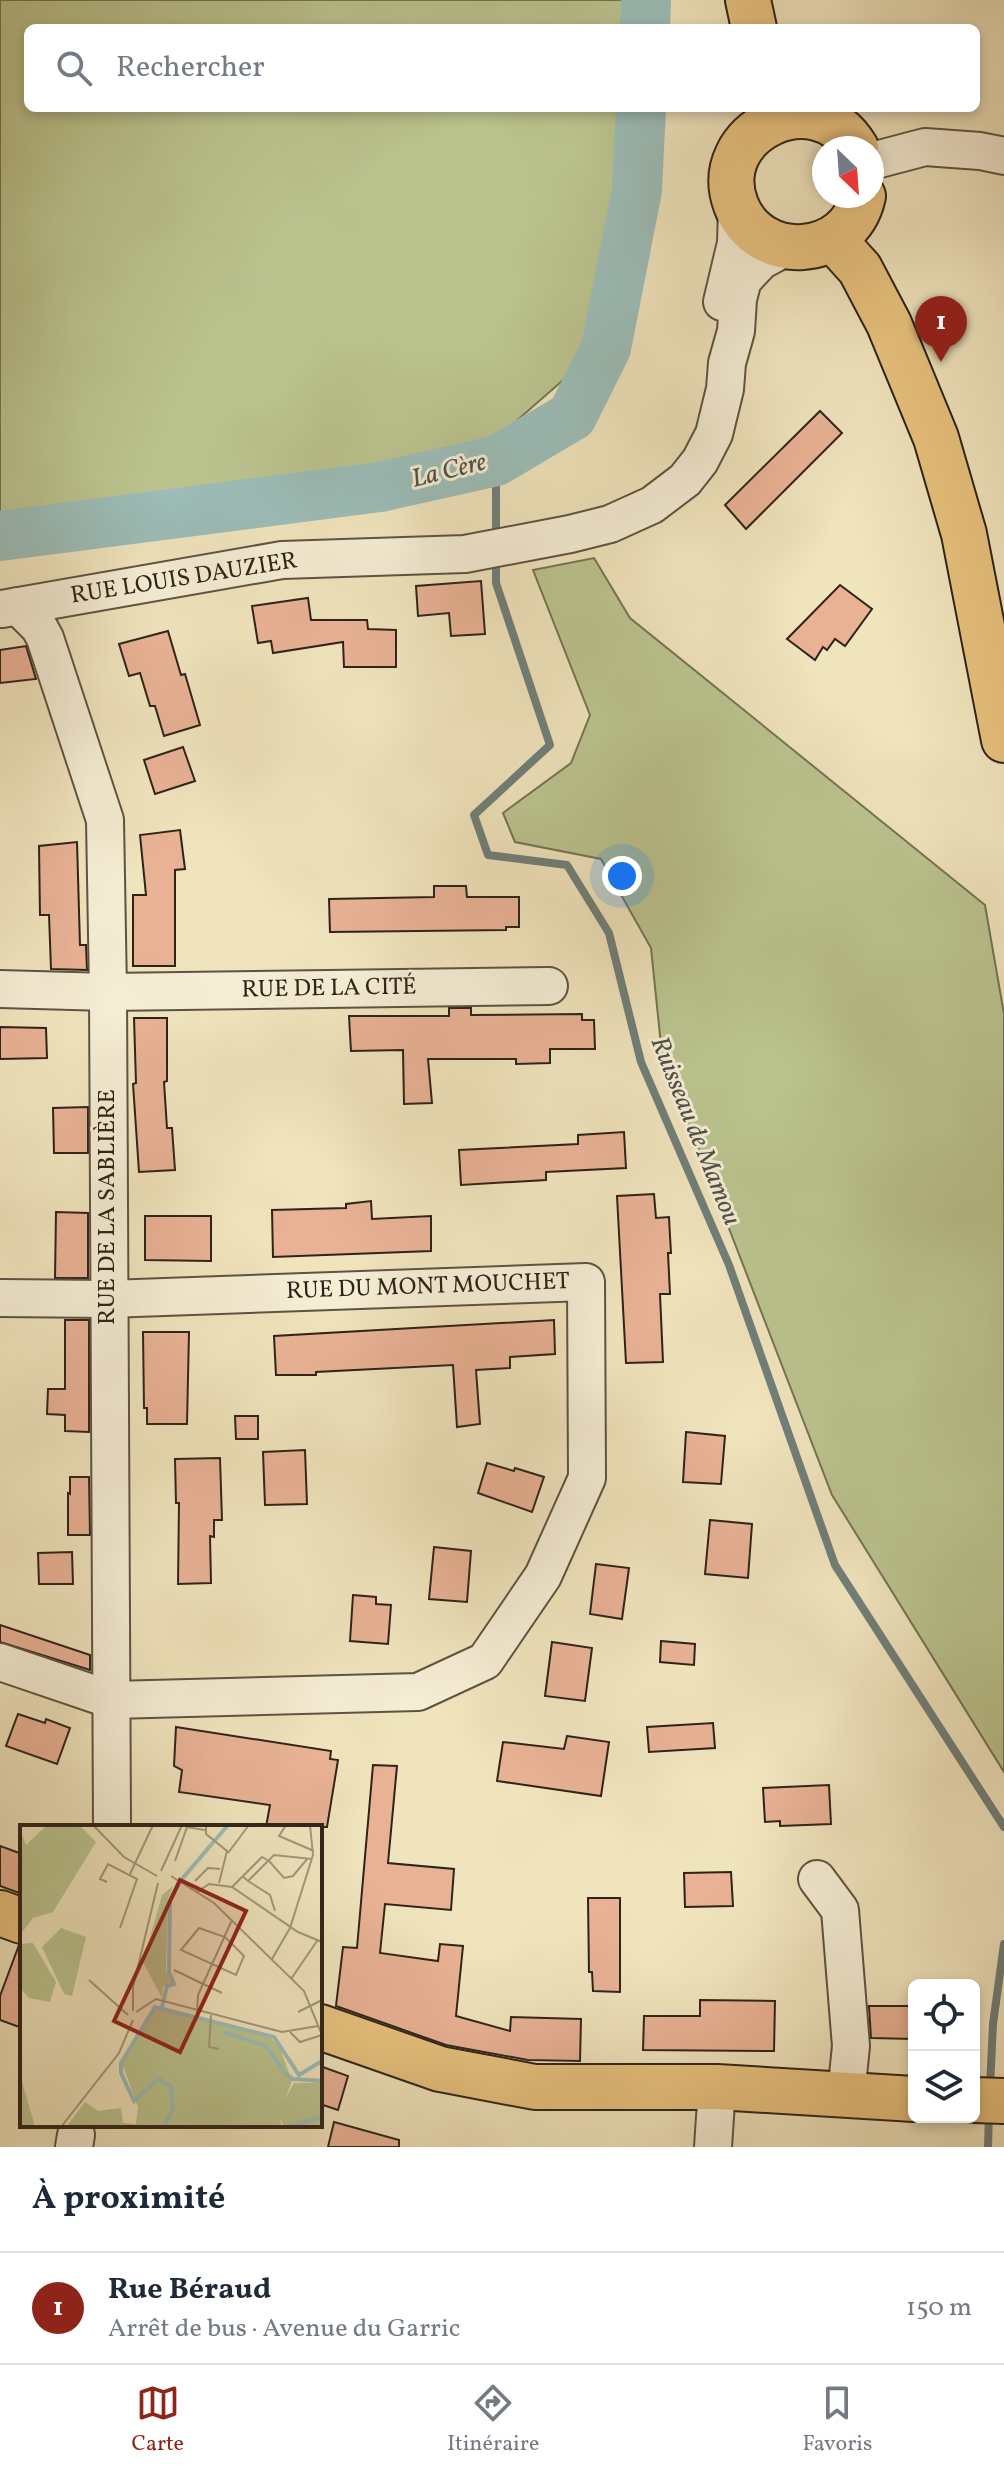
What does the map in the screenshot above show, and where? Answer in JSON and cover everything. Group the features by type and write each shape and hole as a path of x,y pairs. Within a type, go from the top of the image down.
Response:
{"main road":[{"path":"748,0 753,24"},
{"path":"846,136 839,128 820,118 776,113 744,143 735,162 732,183 737,207 745,222 759,236 776,245 815,247 833,239 850,225 860,208"},
{"path":"833,239 860,269 889,324 936,438 964,534 1004,740"},
{"path":"0,1913 20,1920"},
{"path":"322,2028 440,2069 535,2087 717,2087 908,2099"},
{"path":"980,2100 1004,2101"}],"street":[{"path":"884,158 925,147 1004,156"},
{"path":"727,363 721,332 722,304 736,243 737,207"},
{"path":"727,363 736,331 743,280 761,261 787,247"},
{"name":"RUE LOUIS DAUZIER","path":"9,608 282,560 465,554 610,524 652,505 685,480 700,461 714,434 725,389 727,363"},
{"path":"51,658 62,633 86,606 168,579"},
{"name":"RUE DE LA SABLIÈRE","path":"9,608 39,627 105,820 112,1825"},
{"name":"RUE DE LA CITÉ","path":"0,989 108,992 549,986"},
{"name":"RUE DU MONT MOUCHET","path":"108,1299 586,1282 587,1478 543,1576 485,1661 418,1692 112,1700"},
{"path":"0,1298 108,1299"},
{"path":"0,1662 112,1700"},
{"path":"817,1879 840,1910 851,2046 846,2095"},
{"path":"713,2147 717,2087"}],"green space":[{"path":"0,0 637,0 635,24 24,24 24,112 630,112 627,157 601,347 482,451 295,487 0,529"},
{"path":"594,558 630,618 985,905 1004,1014 1004,1772 832,1495 662,1055 651,948 601,859 515,842 503,813 571,763 590,715 533,570"}],"building":[{"path":"820,411 842,433 746,529 725,505"},
{"path":"481,581 485,634 451,636 449,613 418,616 416,586"},
{"path":"840,585 872,609 845,646 835,639 827,650 823,647 815,660 787,639"},
{"path":"308,598 311,620 367,620 368,629 396,630 396,667 344,667 343,642 273,653 271,641 258,643 252,606"},
{"path":"168,631 200,725 164,736 155,706 150,706 140,673 129,676 119,644"},
{"path":"26,646 36,679 0,683 0,650"},
{"path":"183,747 195,781 155,794 144,760"},
{"path":"180,830 185,869 175,870 175,966 133,966 133,895 146,895 140,835"},
{"path":"77,842 80,945 86,945 87,970 51,969 49,915 40,915 39,846"},
{"path":"434,886 466,886 467,897 519,897 519,927 506,927 506,930 330,932 329,899 434,897"},
{"path":"449,1008 471,1008 471,1015 582,1014 582,1020 594,1020 595,1049 550,1049 550,1063 516,1064 516,1059 428,1059 432,1103 404,1104 403,1050 351,1051 349,1016 449,1016"},
{"path":"134,1018 167,1018 167,1081 164,1082 167,1128 172,1128 175,1170 139,1172 133,1084 136,1083"},
{"path":"0,1027 46,1028 47,1058 0,1059"},
{"path":"88,1107 88,1153 54,1153 53,1108"},
{"path":"624,1132 626,1168 546,1172 546,1180 461,1185 459,1150 578,1144 578,1135"},
{"path":"654,1194 656,1218 669,1217 671,1253 668,1253 670,1294 660,1294 663,1362 626,1363 617,1196"},
{"path":"371,1201 372,1219 431,1216 431,1251 273,1257 272,1210 346,1208 346,1204"},
{"path":"56,1212 88,1213 88,1278 55,1278"},
{"path":"145,1216 211,1216 211,1261 145,1260"},
{"path":"65,1320 89,1320 89,1432 65,1431 65,1415 47,1414 48,1389 65,1389"},
{"path":"554,1320 555,1354 510,1357 510,1368 476,1370 480,1424 457,1427 453,1365 276,1375 274,1336"},
{"path":"143,1332 189,1332 187,1424 147,1424"},
{"path":"235,1416 258,1416 258,1439 236,1439"},
{"path":"686,1432 725,1436 721,1484 683,1482"},
{"path":"305,1450 307,1504 265,1505 263,1452"},
{"path":"220,1458 222,1520 214,1520 214,1537 210,1536 211,1583 178,1584 179,1503 176,1503 175,1459"},
{"path":"487,1463 544,1477 532,1512 478,1493"},
{"path":"70,1477 89,1477 90,1535 68,1535"},
{"path":"710,1520 752,1524 748,1578 705,1574"},
{"path":"434,1547 471,1551 467,1602 429,1599"},
{"path":"72,1552 73,1584 39,1584 38,1553"},
{"path":"596,1564 629,1568 622,1619 590,1614"},
{"path":"353,1595 376,1597 376,1604 391,1605 388,1644 350,1641"},
{"path":"0,1625 90,1655 90,1670 0,1642"},
{"path":"661,1641 695,1644 694,1665 660,1662"},
{"path":"552,1642 592,1648 585,1701 545,1696"},
{"path":"18,1714 45,1723 46,1719 70,1728 57,1764 6,1746"},
{"path":"713,1723 715,1748 649,1752 647,1727"},
{"path":"176,1727 331,1751 330,1759 338,1760 327,1827 266,1825 270,1805 179,1792 182,1770 174,1766"},
{"path":"567,1736 609,1742 601,1796 497,1781 503,1742 564,1749"},
{"path":"373,1765 397,1766 388,1863 454,1869 451,1910 385,1904 380,1953 438,1961 440,1944 463,1946 456,2016 510,2031 511,2017 581,2019 580,2061 528,2060 446,2045 336,2006 343,1947 357,1948"},
{"path":"829,1785 831,1824 780,1826 780,1821 765,1822 763,1788"},
{"path":"0,1846 20,1853 20,1893 0,1886"},
{"path":"731,1872 733,1906 685,1907 684,1873"},
{"path":"588,1898 620,1898 620,1992 593,1991 592,1972 589,1972"},
{"path":"20,1945 20,2027 0,2020 0,1996"},
{"path":"700,2000 775,2001 774,2051 643,2050 644,2016 700,2016"},
{"path":"869,2006 908,2006 908,2039 871,2038"},
{"path":"322,2067 348,2076 338,2110 322,2105"},
{"path":"334,2122 399,2140 399,2147 328,2147"}],"waterway":[{"name":"La Cère","path":"645,24 646,0"},
{"name":"La Cère","path":"0,536 380,487 496,461 572,416 606,348 637,190 641,112"},
{"name":"Ruisseau de Mamou","path":"496,461 496,538"},
{"name":"Ruisseau de Mamou","path":"496,556 496,583 550,745 474,815 488,855 567,865 609,933 641,1062 729,1265 835,1565 1004,1827"},
{"name":"Ruisseau de Mamou","path":"990,2086 993,2024 1004,1944"},
{"name":"Ruisseau de Mamou","path":"988,2147 989,2112"}],"place":[{"name":"Rue Béraud","path":"941,362"}]}
